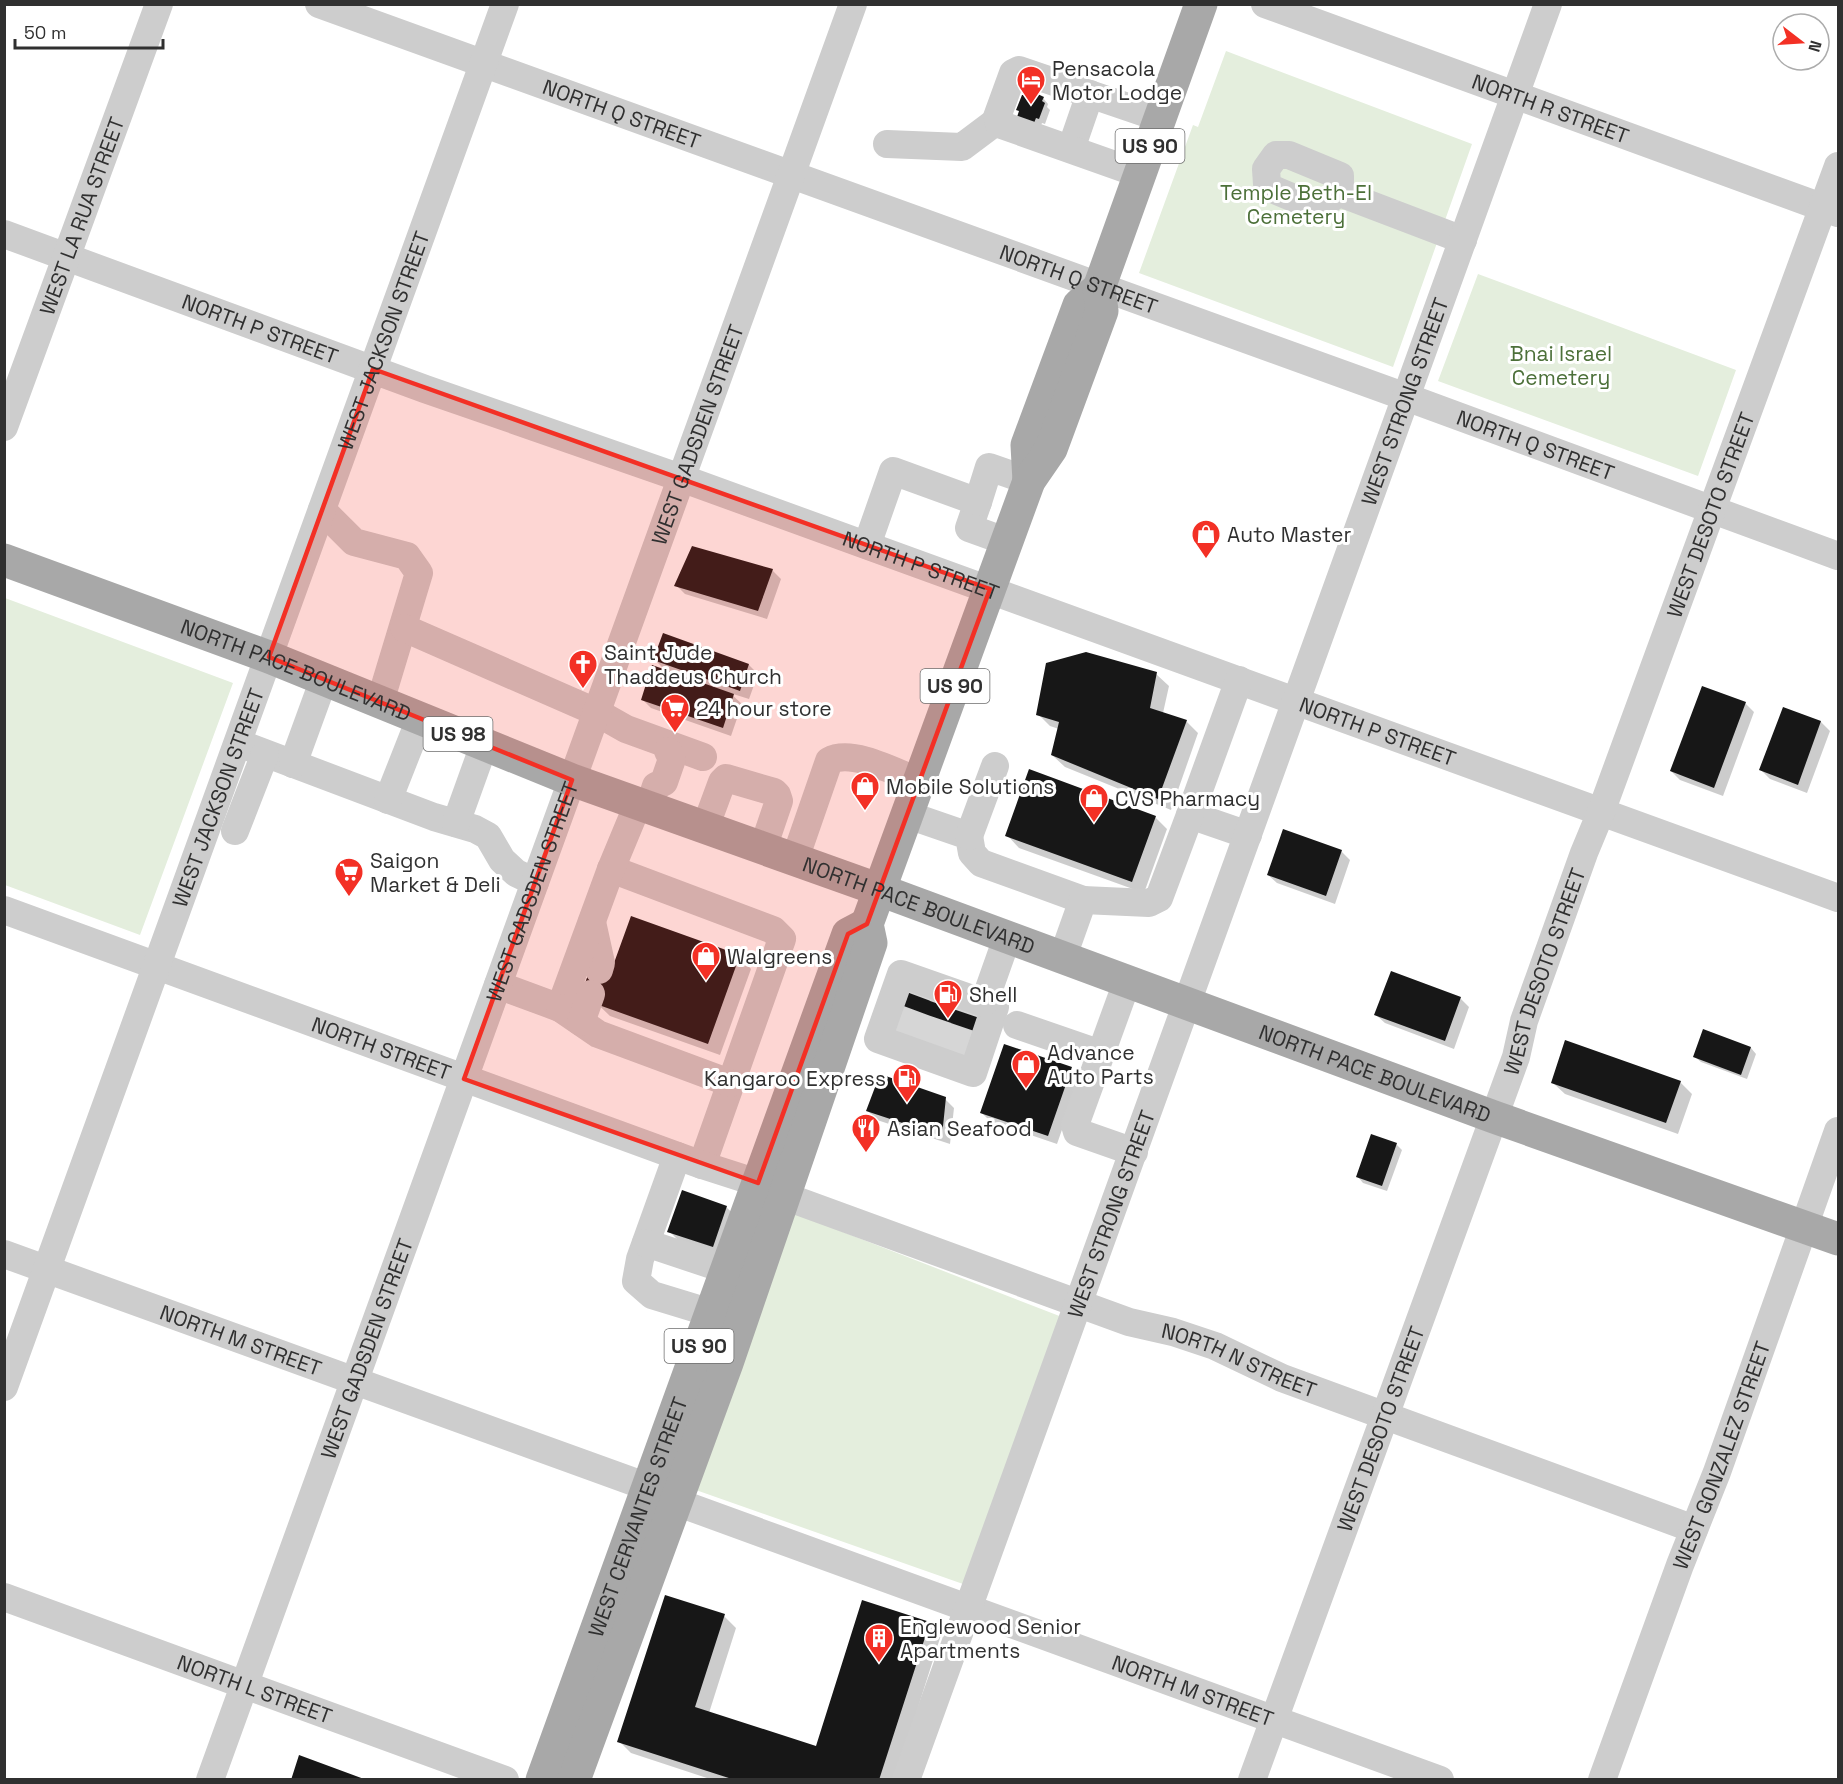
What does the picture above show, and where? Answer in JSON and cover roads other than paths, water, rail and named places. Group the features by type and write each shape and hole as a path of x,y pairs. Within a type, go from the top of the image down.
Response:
{"main road":[{"name":"WEST CERVANTES STREET","path":"542,1779 727,1270 771,1190 842,1027 871,943 867,924 1029,481 1051,449 1102,311 1100,288 1201,4"},
{"name":"NORTH PACE BOULEVARD","path":"4,560 269,657 572,780 648,799 705,828 880,890 1494,1117 1839,1239"},
{"name":"WEST CERVANTES STREET","path":"574,1779 676,1502 848,934 867,924"}],"street":[{"name":"WEST LA RUA STREET","path":"4,426 159,4"},
{"name":"NORTH Q STREET","path":"318,4 1839,556"},
{"name":"WEST JACKSON STREET","path":"4,1387 505,4"},
{"name":"WEST GADSDEN STREET","path":"210,1779 853,4"},
{"name":"NORTH R STREET","path":"1265,4 1831,210"},
{"name":"WEST STRONG STREET","path":"906,1779 1548,4"},
{"path":"1140,174 999,124 997,117 1013,73 1019,70 1160,118"},
{"path":"1071,149 1090,94"},
{"path":"887,144 962,147 998,120"},
{"name":"WEST DESOTO STREET","path":"1252,1779 1516,1057 1524,1021 1584,853 1602,812 1713,510 1831,210 1839,166"},
{"path":"1337,192 1463,240"},
{"name":"NORTH P STREET","path":"4,234 1839,898"},
{"path":"1008,542 969,528 989,467 1029,481"},
{"path":"867,545 893,471 978,502"},
{"path":"322,510 354,542 407,556 419,573 380,702"},
{"path":"404,628 596,712 626,729 669,748 703,757"},
{"path":"293,764 324,679"},
{"path":"995,766 969,836 972,853 981,863 1083,900 1155,902 1159,898 1239,681"},
{"path":"388,800 420,719"},
{"path":"238,743 488,836 502,860 516,873 535,882"},
{"path":"456,823 484,745"},
{"path":"571,1015 592,922 611,868 648,799 664,782 672,759 669,748"},
{"path":"235,831 266,754"},
{"path":"795,860 829,761 837,757 855,757 920,782"},
{"path":"705,828 722,782 726,778 774,792 779,801 763,848"},
{"path":"908,815 969,836"},
{"path":"1190,815 1248,835"},
{"path":"611,868 773,930 782,939 730,1083 646,1243 640,1259 636,1281 652,1294 711,1313"},
{"path":"1062,959 1083,900"},
{"name":"NORTH STREET","path":"4,910 771,1190"},
{"path":"571,1015 595,982 601,963 592,922"},
{"path":"952,997 1007,938"},
{"path":"842,1027 920,1049 973,1073 995,1007 952,997 902,974 920,1049"},
{"path":"1127,982 1075,1125 1077,1132 1134,1152"},
{"path":"498,985 571,1015 598,1034 730,1083"},
{"path":"1017,1024 1101,1054"},
{"name":"WEST GONZALEZ STREET","path":"1602,1779 1694,1529 1718,1472 1839,1131"},
{"name":"NORTH N STREET","path":"771,1190 1129,1322 1173,1332 1215,1346 1282,1378 1694,1529"},
{"path":"646,1243 727,1270"},
{"name":"NORTH M STREET","path":"4,1254 648,1487"},
{"name":"NORTH M STREET","path":"676,1502 1440,1779"},
{"name":"NORTH L STREET","path":"4,1597 505,1779"}],"tunnel":[{"path":"907,1037 923,994"},
{"path":"929,1045 944,1001"},
{"path":"952,1053 967,1009"}],"place":[{"name":"Pensacola Motor Lodge","path":"1031,106"},
{"name":"Auto Master","path":"1206,560"},
{"name":"Saint Jude Thaddeus Church","path":"583,690"},
{"name":"24 hour store","path":"675,734"},
{"name":"Mobile Solutions","path":"865,812"},
{"name":"CVS Pharmacy","path":"1094,824"},
{"name":"Saigon Market & Deli","path":"349,898"},
{"name":"Walgreens","path":"706,982"},
{"name":"Shell","path":"948,1020"},
{"name":"Advance Auto Parts","path":"1026,1090"},
{"name":"Kangaroo Express","path":"907,1104"},
{"name":"Asian Seafood","path":"866,1154"},
{"name":"Englewood Senior Apartments","path":"879,1664"}],"park label":[{"name":"Temple Beth-El Cemetery","path":"1296,204"},
{"name":"Bnai Israel Cemetery","path":"1561,365"}]}
